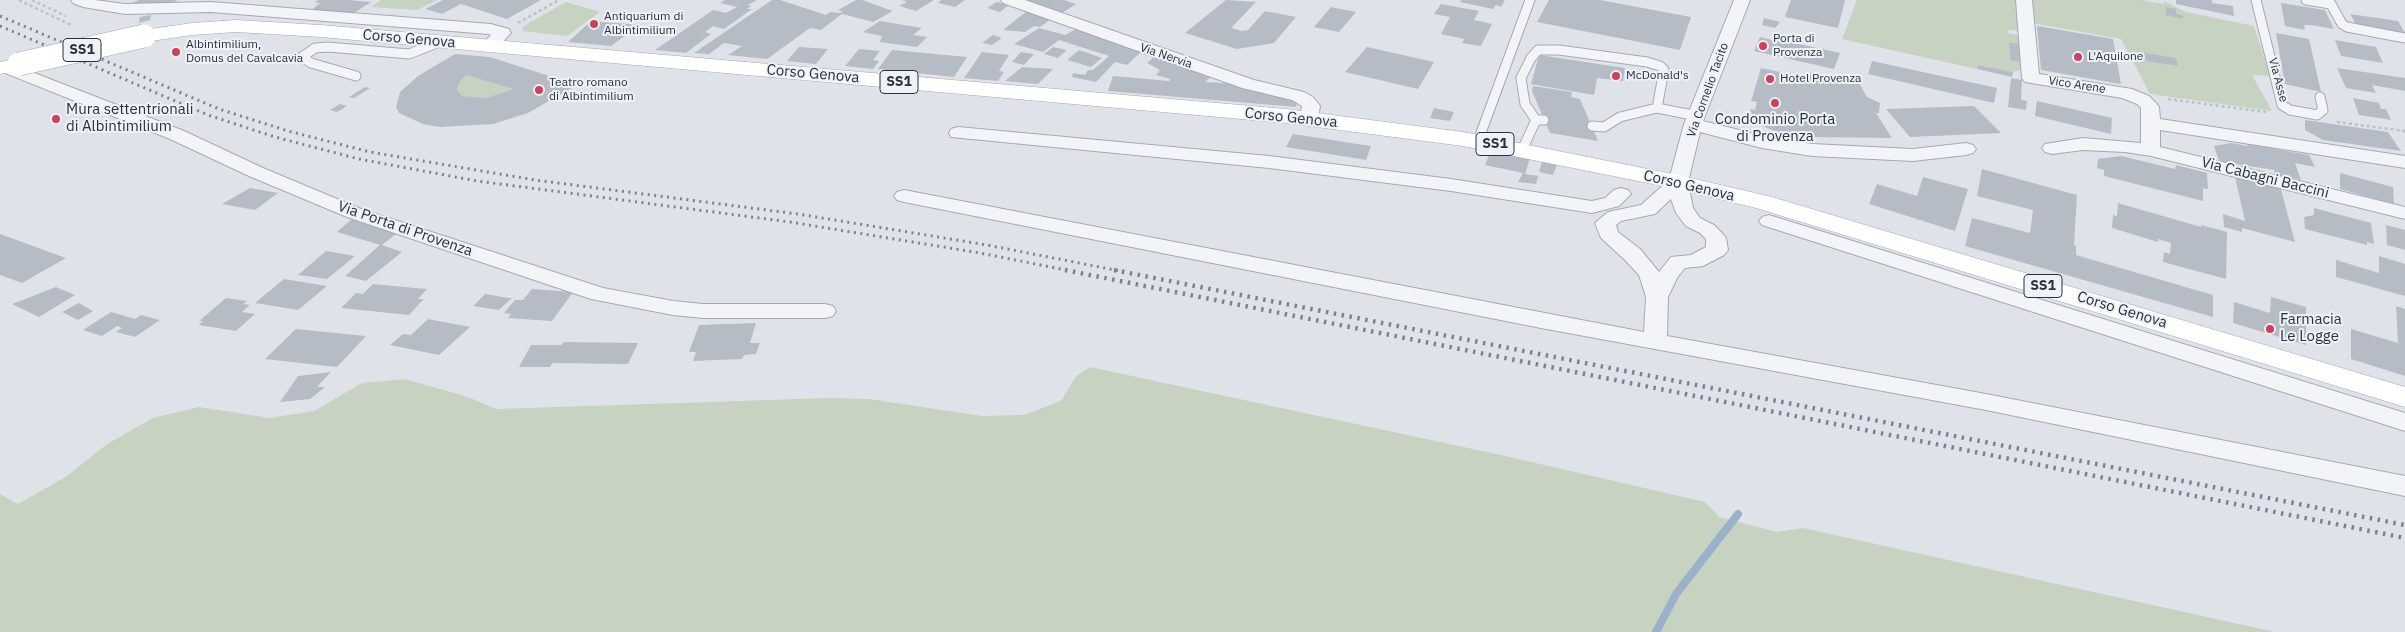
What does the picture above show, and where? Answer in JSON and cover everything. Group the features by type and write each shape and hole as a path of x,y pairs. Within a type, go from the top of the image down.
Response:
{"main road":[{"name":"Corso Genova","path":"8,66 144,36 192,29 236,26 442,41 496,39 1309,118 1478,141 1678,182 1825,220 2405,398"}],"street":[{"path":"79,0 89,4 125,9 211,7 491,29 496,39"},
{"name":"Via Nervia","path":"1009,0 1248,84 1298,96 1307,101 1311,106 1309,118"},
{"name":"Via Cornelio Tacito","path":"1678,182 1695,120 1742,0"},
{"name":"Vico Arene","path":"2024,0 2031,78 2126,93 2143,100 2150,108 2152,123"},
{"name":"Via Porta di Provenza","path":"8,66 177,134 256,172 354,213 599,294 673,308 695,310 825,311"},
{"path":"1695,120 1762,142 1812,150 1913,154 1966,149"},
{"path":"2150,150 2152,123 2405,162"},
{"path":"958,134 1269,162 1451,185 1592,207 1612,202 1621,194"},
{"name":"Via Cabagni Baccini","path":"2052,148 2084,144 2125,146 2150,150 2405,213"},
{"path":"1657,297 1667,276 1679,262 1695,260 1717,250 1716,238 1707,229 1692,222 1683,209 1678,182"},
{"path":"1655,341 1657,297 1649,274 1632,254 1608,234 1605,223 1615,216 1648,210 1678,182"},
{"path":"904,196 1655,341 1968,398 2405,486"},
{"path":"1769,221 2405,422"}],"lane":[{"path":"1478,141 1530,0"},
{"name":"Via Asse","path":"2256,0 2269,46 2282,105 2290,110 2317,114 2323,110 2320,97"},
{"path":"2306,0 2330,2 2344,25 2405,38"},
{"path":"356,76 311,63 302,58 315,48 328,47 409,54 442,41"},
{"path":"1522,150 1540,120 1525,104 1521,78 1531,58 1538,50 1559,50 1647,62 1660,66 1664,70 1657,108"},
{"path":"1592,126 1604,127 1620,117 1657,108 1695,120"}],"path":[{"path":"19,0 80,29"},
{"path":"496,39 559,0"}],"green space":[{"path":"381,0 437,0 417,10 371,7"},
{"path":"1857,0 2017,0 2019,31 2008,30 2008,33 2019,35 2019,44 2009,42 2010,60 2020,62 2021,70 2013,72 1978,65 1977,69 1842,39"},
{"path":"2030,0 2140,0 2164,4 2164,1 2186,12 2254,26 2270,76 2252,75 2272,111 2150,94 2121,39 2032,23"},
{"path":"566,2 600,12 567,36 522,31 524,26"},
{"path":"466,75 513,89 486,98 462,96 457,89 461,80"},
{"path":"1090,367 1501,455 1705,502 1719,517 1777,532 1803,528 2275,632 0,632 0,494 18,504 67,476 107,444 153,418 199,407 269,418 314,411 362,383 405,379 468,397 496,409 828,398 869,399 982,416 1024,415 1061,401 1076,376"}],"building":[{"path":"139,0 178,0 165,6 126,5"},
{"path":"319,0 371,2 348,17 309,12 320,3 314,2"},
{"path":"443,0 541,0 507,19 461,4 442,14 425,9"},
{"path":"725,0 757,0 748,5 751,6 747,9 752,9 724,29 713,26 705,32 711,34 686,53 655,50 713,10 726,13 737,7 720,3"},
{"path":"772,0 780,0 826,15 830,12 843,12 838,10 856,0 862,0 893,11 873,22 842,14 821,30 810,28 767,59 728,55 742,46 724,43 709,54 694,53"},
{"path":"902,0 934,0 916,11 899,6 907,2"},
{"path":"941,0 965,0 955,7 938,3"},
{"path":"1026,0 1064,0 1076,4 1059,15 1024,2"},
{"path":"1226,0 1256,2 1231,28 1242,31 1248,30 1265,11 1296,17 1274,43 1237,49 1185,33"},
{"path":"1461,0 1505,0 1501,7 1496,5 1493,9 1460,2"},
{"path":"1549,0 1600,0 1691,17 1680,50 1537,22"},
{"path":"1791,0 1845,0 1838,28 1785,17"},
{"path":"2176,0 2212,0 2212,3 2233,6 2234,16 2176,4"},
{"path":"997,2 1009,5 1000,12 987,8"},
{"path":"2281,3 2325,10 2334,29 2304,25 2305,30 2285,26"},
{"path":"1441,4 1479,11 1474,20 1492,24 1481,46 1462,43 1464,39 1441,34 1450,17 1434,14"},
{"path":"1331,7 1356,12 1339,32 1314,27"},
{"path":"2166,7 2176,9 2176,14 2183,15 2183,19 2166,15"},
{"path":"1027,11 1051,19 1040,27 1034,26 1025,32 1003,30"},
{"path":"2350,14 2398,21 2405,33 2357,26"},
{"path":"151,15 150,20 139,23 140,17"},
{"path":"1764,18 1780,22 1775,28 1762,25"},
{"path":"591,21 640,25 611,46 568,42"},
{"path":"880,21 922,28 913,35 927,37 917,47 880,42 882,36 863,32"},
{"name":"L'Aquilone","path":"2037,26 2113,39 2121,84 2041,70"},
{"path":"1039,28 1065,35 1076,29 1142,51 1127,65 1115,62 1096,82 1072,77 1073,73 1085,75 1088,70 1093,70 1109,56 1059,40 1043,52 1014,44"},
{"path":"2276,33 2309,39 2321,92 2285,84"},
{"path":"993,35 1002,38 992,45 982,43"},
{"path":"1760,37 1840,53 1834,69 1754,51"},
{"path":"2335,40 2376,47 2383,63 2341,56"},
{"path":"2009,42 2019,44 2020,62 2010,60"},
{"path":"799,47 828,49 816,64 787,61"},
{"path":"1053,47 1067,50 1058,58 1044,54"},
{"path":"1367,47 1434,62 1418,89 1345,72"},
{"path":"859,49 880,51 873,60 879,61 873,69 845,66"},
{"path":"892,50 967,57 954,77 878,69"},
{"path":"1079,50 1102,58 1091,67 1067,60"},
{"path":"982,52 1009,55 999,71 1004,72 998,81 964,78"},
{"path":"1021,52 1034,54 1024,65 1012,62"},
{"path":"2144,53 2176,58 2178,66 2146,61"},
{"name":"Teatro romano di Albintimilium","path":"455,54 490,57 577,85 528,113 493,124 440,127 423,124 399,113 396,107 400,92 418,76","holes":["466,75 513,89 486,98 462,96 457,89 461,80"]},
{"path":"1539,55 1625,68 1623,81 1597,78 1594,95 1531,84"},
{"path":"1155,56 1212,76 1205,82 1238,84 1298,100 1296,107 1108,91 1113,76 1169,81 1170,79 1156,75 1160,70 1147,63"},
{"path":"1872,61 1997,88 1994,103 1868,74"},
{"path":"1978,65 2013,72 2012,77 1977,69"},
{"path":"1022,67 1053,69 1038,84 1005,81"},
{"name":"Condominio Porta di Provenza","path":"1761,68 1809,78 1811,72 1859,83 1867,97 1880,103 1879,113 1876,113 1892,138 1815,137 1813,134 1793,136 1778,133 1763,126 1753,118 1750,109 1755,110 1757,102 1751,101"},
{"path":"2337,68 2405,78 2405,91 2372,85 2376,93 2346,88"},
{"path":"2011,78 2022,80 2021,100 2027,101 2026,110 2008,107"},
{"path":"1533,86 1572,92 1571,97 1580,99 1598,141 1550,133 1532,91"},
{"path":"365,87 370,88 354,98 349,97"},
{"path":"2353,98 2379,103 2381,109 2386,109 2391,120 2359,115"},
{"path":"2037,101 2112,118 2111,134 2035,116"},
{"path":"340,104 347,106 337,112 330,110"},
{"path":"1974,106 2001,133 1910,137 1886,109"},
{"path":"1434,108 1454,112 1450,121 1430,118"},
{"path":"2305,120 2388,132 2401,151 2323,140 2305,130"},
{"path":"1293,134 1371,146 1366,160 1286,147"},
{"path":"2231,143 2309,155 2315,167 2295,163 2301,180 2275,175 2274,170 2219,161 2214,146"},
{"path":"1491,150 1530,158 1525,174 1538,176 1536,184 1518,182 1523,173 1485,165"},
{"path":"2121,156 2175,169 2176,165 2207,173 2208,189 2203,188 2203,201 2104,176 2104,170 2097,168 2098,159"},
{"path":"1542,162 1557,165 1553,175 1539,172"},
{"path":"1982,169 2077,195 2074,245 2076,246 2076,255 2213,295 2213,317 1965,246 1972,218 2030,233 2033,210 1977,196"},
{"path":"2340,173 2393,187 2394,204 2340,189"},
{"path":"1923,177 1968,189 1955,231 1869,204 1877,184 1917,196"},
{"path":"2235,177 2280,186 2295,242 2242,228 2242,232 2224,227 2223,214 2245,221"},
{"path":"250,188 278,193 255,210 222,204"},
{"path":"2118,203 2201,227 2201,225 2227,232 2226,279 2163,262 2164,252 2170,254 2171,243 2158,239 2158,242 2112,228 2113,215 2117,216"},
{"path":"2314,208 2371,223 2374,244 2367,242 2367,245 2305,229 2304,217 2314,215"},
{"path":"353,218 396,234 382,245 402,252 366,281 345,276 380,245 337,232"},
{"path":"2386,225 2405,230 2405,250 2387,245"},
{"path":"0,234 66,258 22,283 0,275"},
{"path":"326,251 355,256 327,279 298,275"},
{"path":"2379,256 2405,264 2405,296 2336,277 2336,260 2379,273"},
{"path":"284,279 327,286 298,310 255,303"},
{"path":"373,284 427,289 418,299 424,299 409,315 341,308 356,293 363,294"},
{"path":"56,287 75,295 39,317 12,304"},
{"path":"532,289 573,292 552,321 508,318 511,314 504,313 515,300 523,300"},
{"path":"485,294 512,298 499,310 473,306"},
{"path":"2271,297 2306,307 2306,345 2233,323 2234,302 2270,313"},
{"path":"226,298 247,301 243,304 250,305 242,312 255,314 236,331 199,325 203,321 199,321"},
{"path":"79,303 93,311 78,320 62,312"},
{"path":"2396,306 2405,309 2405,376 2351,359 2351,329 2398,343"},
{"path":"111,312 135,319 141,315 160,320 135,337 116,332 122,328 117,326 102,336 83,330"},
{"path":"428,319 470,327 439,355 390,345 403,334 411,335"},
{"path":"756,323 750,343 760,343 756,354 744,355 742,359 693,361 696,352 689,352 699,325"},
{"path":"296,329 366,336 337,367 265,359"},
{"path":"564,342 638,343 628,364 552,363 550,367 519,367 531,345 561,345"},
{"path":"331,372 317,387 325,387 310,399 280,402 298,376"}],"waterway":[{"path":"1656,632 1676,594 1738,514"}],"railway":[{"path":"0,16 219,109 288,131 370,152 535,180 798,214 987,245 1120,271"},
{"path":"0,26 208,115 275,137 359,159 477,181 790,222 980,253 1071,271"},
{"path":"1065,270 2405,538"},
{"path":"1114,270 2405,525"}],"place":[{"name":"Antiquarium di Albintimilium","path":"594,24"},
{"name":"Porta di Provenza","path":"1763,46"},
{"name":"Albintimilium, Domus del Cavalcavia","path":"176,52"},
{"name":"L'Aquilone","path":"2078,57"},
{"name":"McDonald's","path":"1616,76"},
{"name":"Hotel Provenza","path":"1770,79"},
{"name":"Teatro romano di Albintimilium","path":"539,90"},
{"name":"Condominio Porta di Provenza","path":"1775,103"},
{"name":"Mura settentrionali di Albintimilium","path":"56,119"},
{"name":"Farmacia Le Logge","path":"2270,329"}]}
